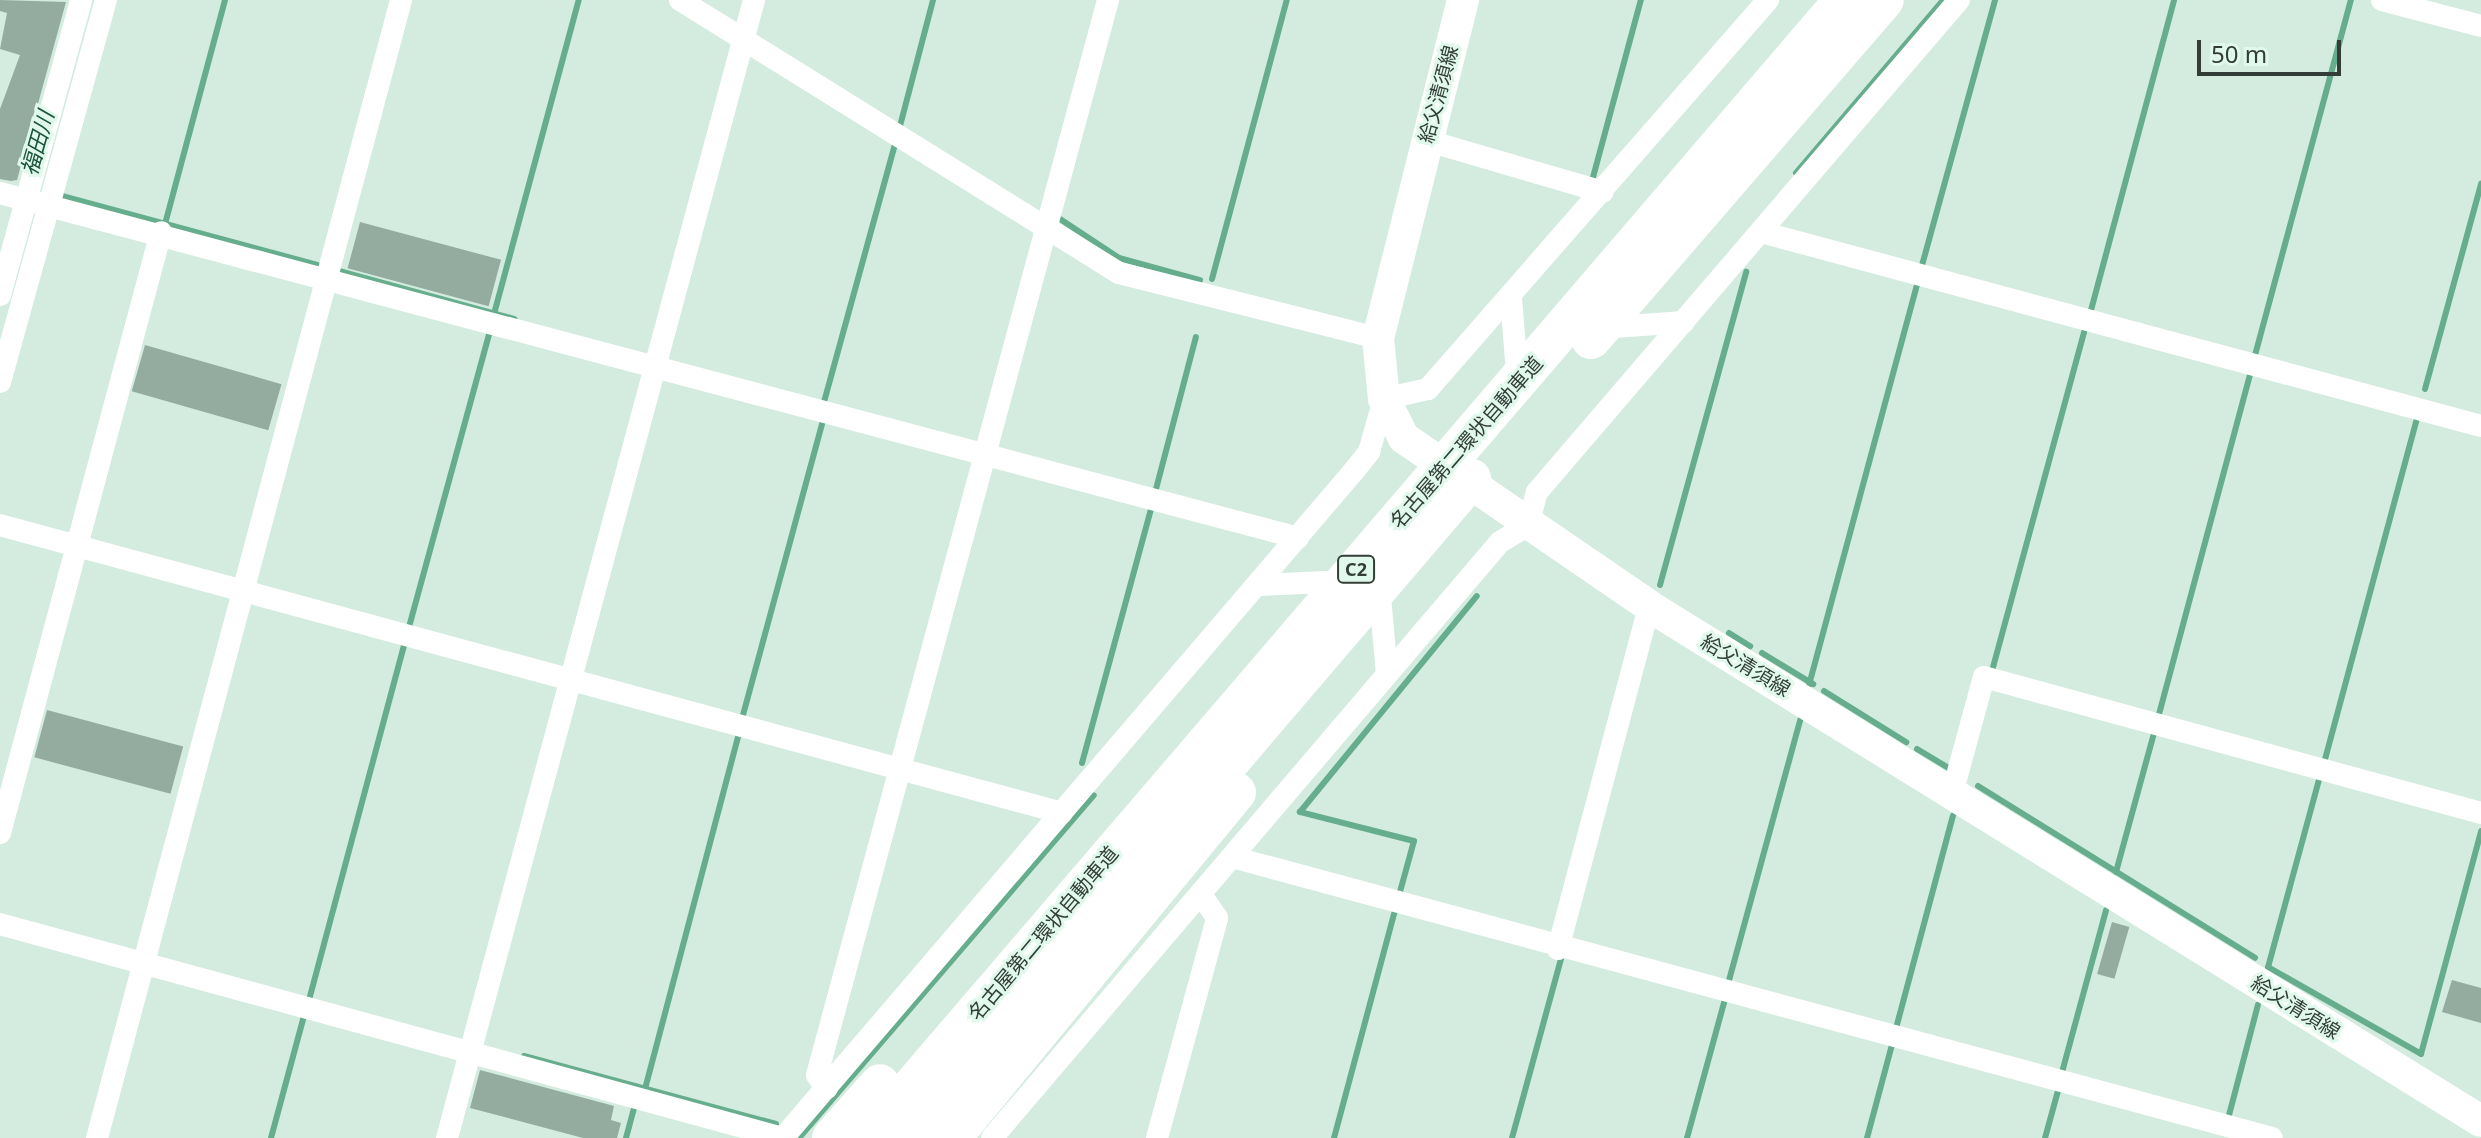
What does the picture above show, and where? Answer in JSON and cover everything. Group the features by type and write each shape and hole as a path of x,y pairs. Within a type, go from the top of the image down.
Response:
{"highway":[{"name":"名古屋第二環状自動車道","path":"868,1138 1844,0"},
{"name":"名古屋第二環状自動車道","path":"908,1138 1884,0"},
{"path":"951,1138 1238,789 1262,733 1281,636"},
{"path":"832,1138 972,978 1098,849"}],"main road":[{"name":"給父清須線","path":"1463,0 1425,140 1378,338 1384,399 1404,438 1429,460 1649,606 1953,790 2481,1121"}],"street":[{"path":"0,382 81,0"},
{"path":"0,295 38,200 106,0"},
{"path":"97,1138 401,0"},
{"path":"680,0 1045,230 1119,273 1378,338"},
{"path":"447,1138 754,0"},
{"path":"827,1088 817,1075 1108,0"},
{"path":"0,924 783,1138 1369,452 1384,399 1428,389 1511,298 1768,0"},
{"path":"992,1138 1500,542 1528,525 1537,492 1959,0"},
{"path":"2382,0 2481,26"},
{"path":"1425,140 1603,192"},
{"path":"0,193 161,232 1298,538"},
{"path":"0,833 161,232"},
{"path":"1761,232 2481,426"},
{"path":"1511,298 1516,360"},
{"path":"1540,332 1684,322"},
{"path":"0,525 1062,813"},
{"path":"1374,525 1387,674"},
{"path":"1258,585 1326,582"},
{"path":"1558,949 1649,606"},
{"path":"1953,790 1984,677 2481,813"},
{"path":"1232,857 1558,949 2272,1138"},
{"path":"1157,1138 1217,918 1201,894"}],"building":[{"path":"0,0 66,2 17,180 11,181 0,179 0,109 20,55 0,49 7,13 0,11"},
{"path":"360,222 501,260 489,306 348,268"},
{"path":"145,345 281,384 268,430 132,391"},
{"path":"47,710 183,746 171,794 34,757"},
{"path":"2112,922 2129,927 2114,979 2097,974"},
{"path":"2452,980 2481,988 2481,1023 2442,1012"},
{"path":"480,1070 614,1106 611,1120 621,1123 617,1138 583,1138 470,1108"}],"waterway":[{"path":"165,224 225,0"},
{"path":"494,314 579,0"},
{"path":"900,126 933,0"},
{"path":"1212,279 1287,0"},
{"path":"1592,181 1641,0"},
{"path":"1796,173 1943,0"},
{"path":"1921,269 1995,0"},
{"path":"2090,314 2174,0"},
{"path":"2254,359 2351,0"},
{"path":"824,402 895,145"},
{"path":"2425,389 2481,184"},
{"path":"62,196 322,266"},
{"path":"1057,217 1119,258 1200,280"},
{"path":"339,271 515,319"},
{"path":"1660,585 1746,272"},
{"path":"1809,685 1918,280"},
{"path":"1992,671 2085,328"},
{"path":"409,627 490,330"},
{"path":"1156,489 1196,337"},
{"path":"2158,718 2251,371"},
{"path":"2324,763 2418,415"},
{"path":"743,715 824,417"},
{"path":"1082,763 1152,505"},
{"path":"1398,899 1414,841 1300,812 1477,596"},
{"path":"1729,633 1750,646"},
{"path":"309,1000 405,642"},
{"path":"1762,653 1813,684"},
{"path":"1824,691 1906,742"},
{"path":"1728,984 1800,720"},
{"path":"2116,872 2155,729"},
{"path":"645,1089 739,732"},
{"path":"1917,749 1950,769"},
{"path":"2320,776 2268,967 2421,1054 2481,831"},
{"path":"1978,786 2255,958"},
{"path":"799,1138 1094,795"},
{"path":"1895,1032 1953,816"},
{"path":"2061,1076 2106,910"},
{"path":"1334,1138 1395,911"},
{"path":"1512,1138 1561,959"},
{"path":"1687,1138 1725,999"},
{"path":"2228,1119 2258,1005"},
{"path":"271,1138 304,1016"},
{"path":"1867,1138 1892,1045"},
{"path":"524,1056 776,1124"},
{"path":"2045,1138 2059,1087"},
{"path":"626,1138 635,1105"}],"water label":[{"name":"福田川","path":"37,143"}]}
